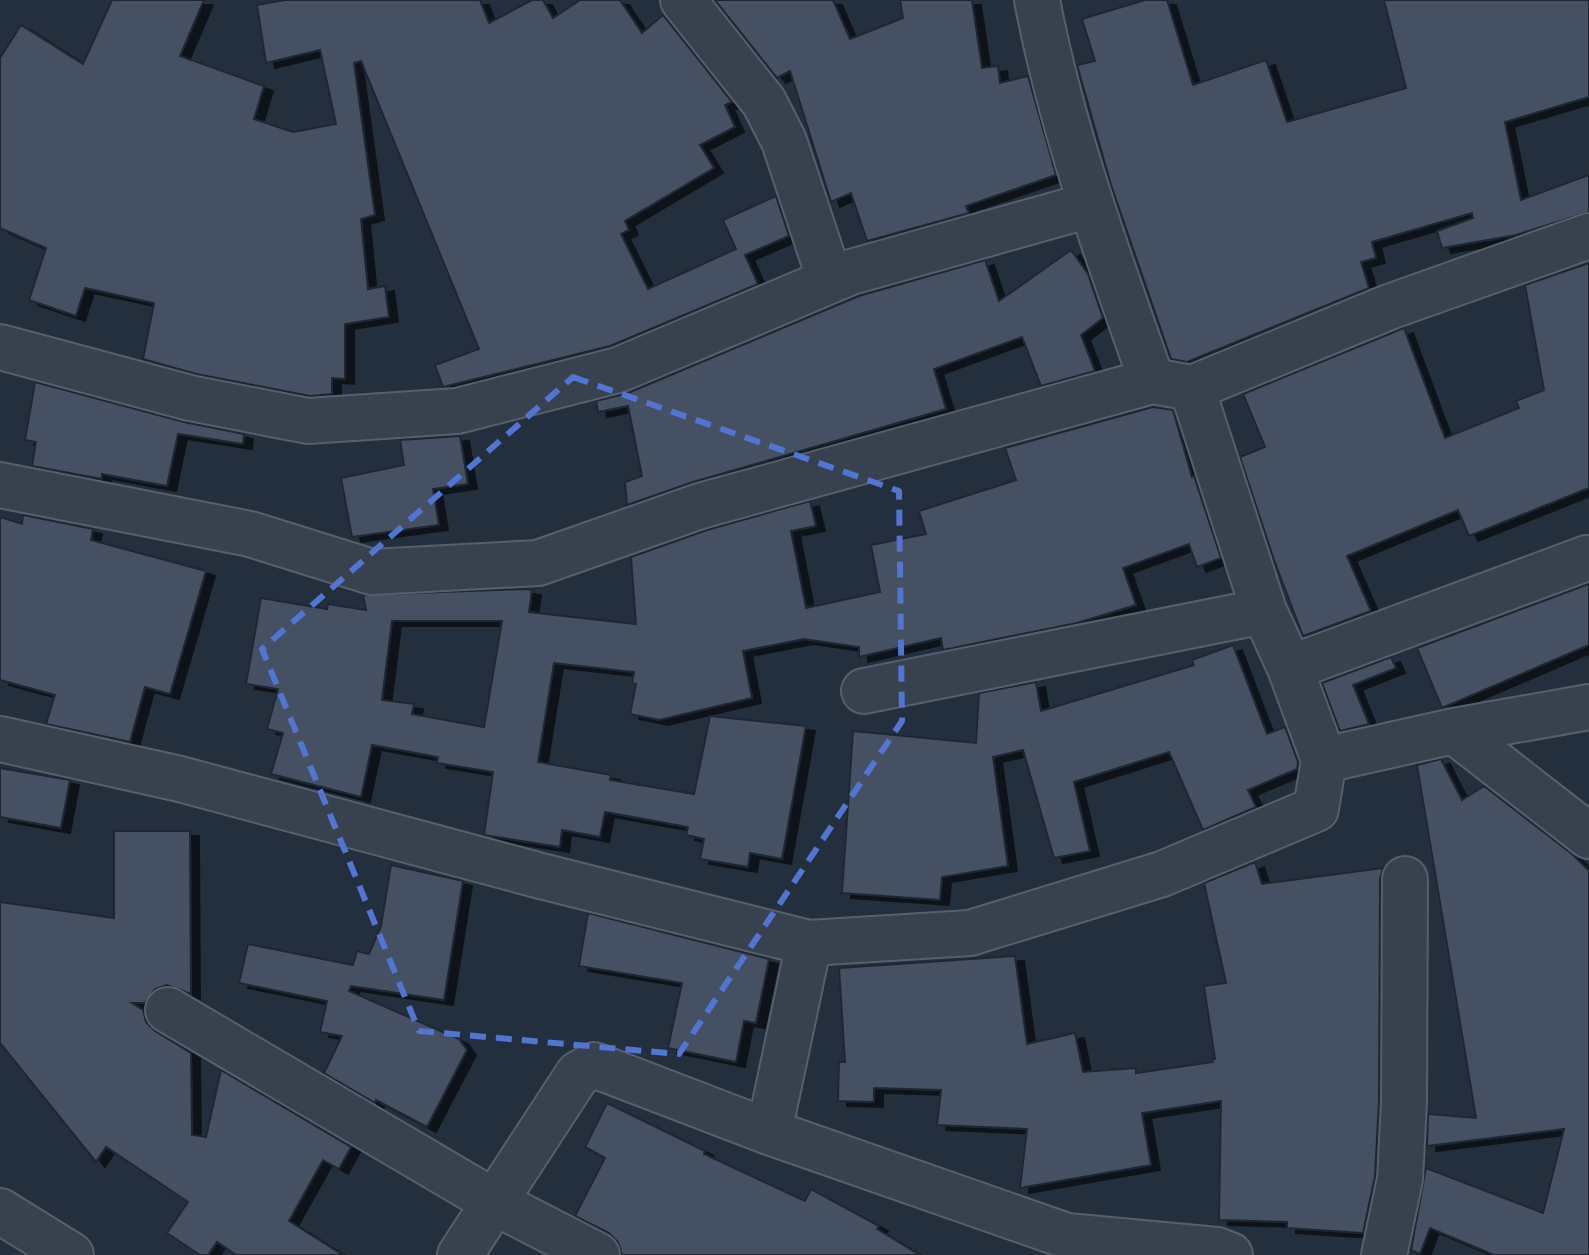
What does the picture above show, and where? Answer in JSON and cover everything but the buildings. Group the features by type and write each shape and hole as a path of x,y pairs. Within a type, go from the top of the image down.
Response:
{"street":[{"path":"683,0 756,91 777,128 830,280"},
{"path":"0,739 180,779 541,876 809,943 970,933 1162,874 1316,809 1324,760 1290,668 1172,385 1090,205 1047,54 1037,0"},
{"path":"0,347 190,398 308,421 457,411 618,370 851,272 1090,205"},
{"path":"0,485 250,534 372,572 538,563 700,506 1172,385 1589,236"},
{"path":"1290,668 1587,558"},
{"path":"864,691 1264,611"},
{"path":"1324,760 1454,731 1589,707"},
{"path":"1454,731 1589,836"},
{"path":"1384,1255 1400,1179 1404,1101 1405,879"},
{"path":"769,1132 809,943"},
{"path":"168,1010 496,1203 597,1255"},
{"path":"460,1255 578,1074 594,1065 769,1132 1067,1236 1217,1250 1230,1255"},
{"path":"0,1211 71,1255"}],"highlighted area":[{"path":"573,377 899,491 902,721 679,1054 419,1031 262,649"}]}
